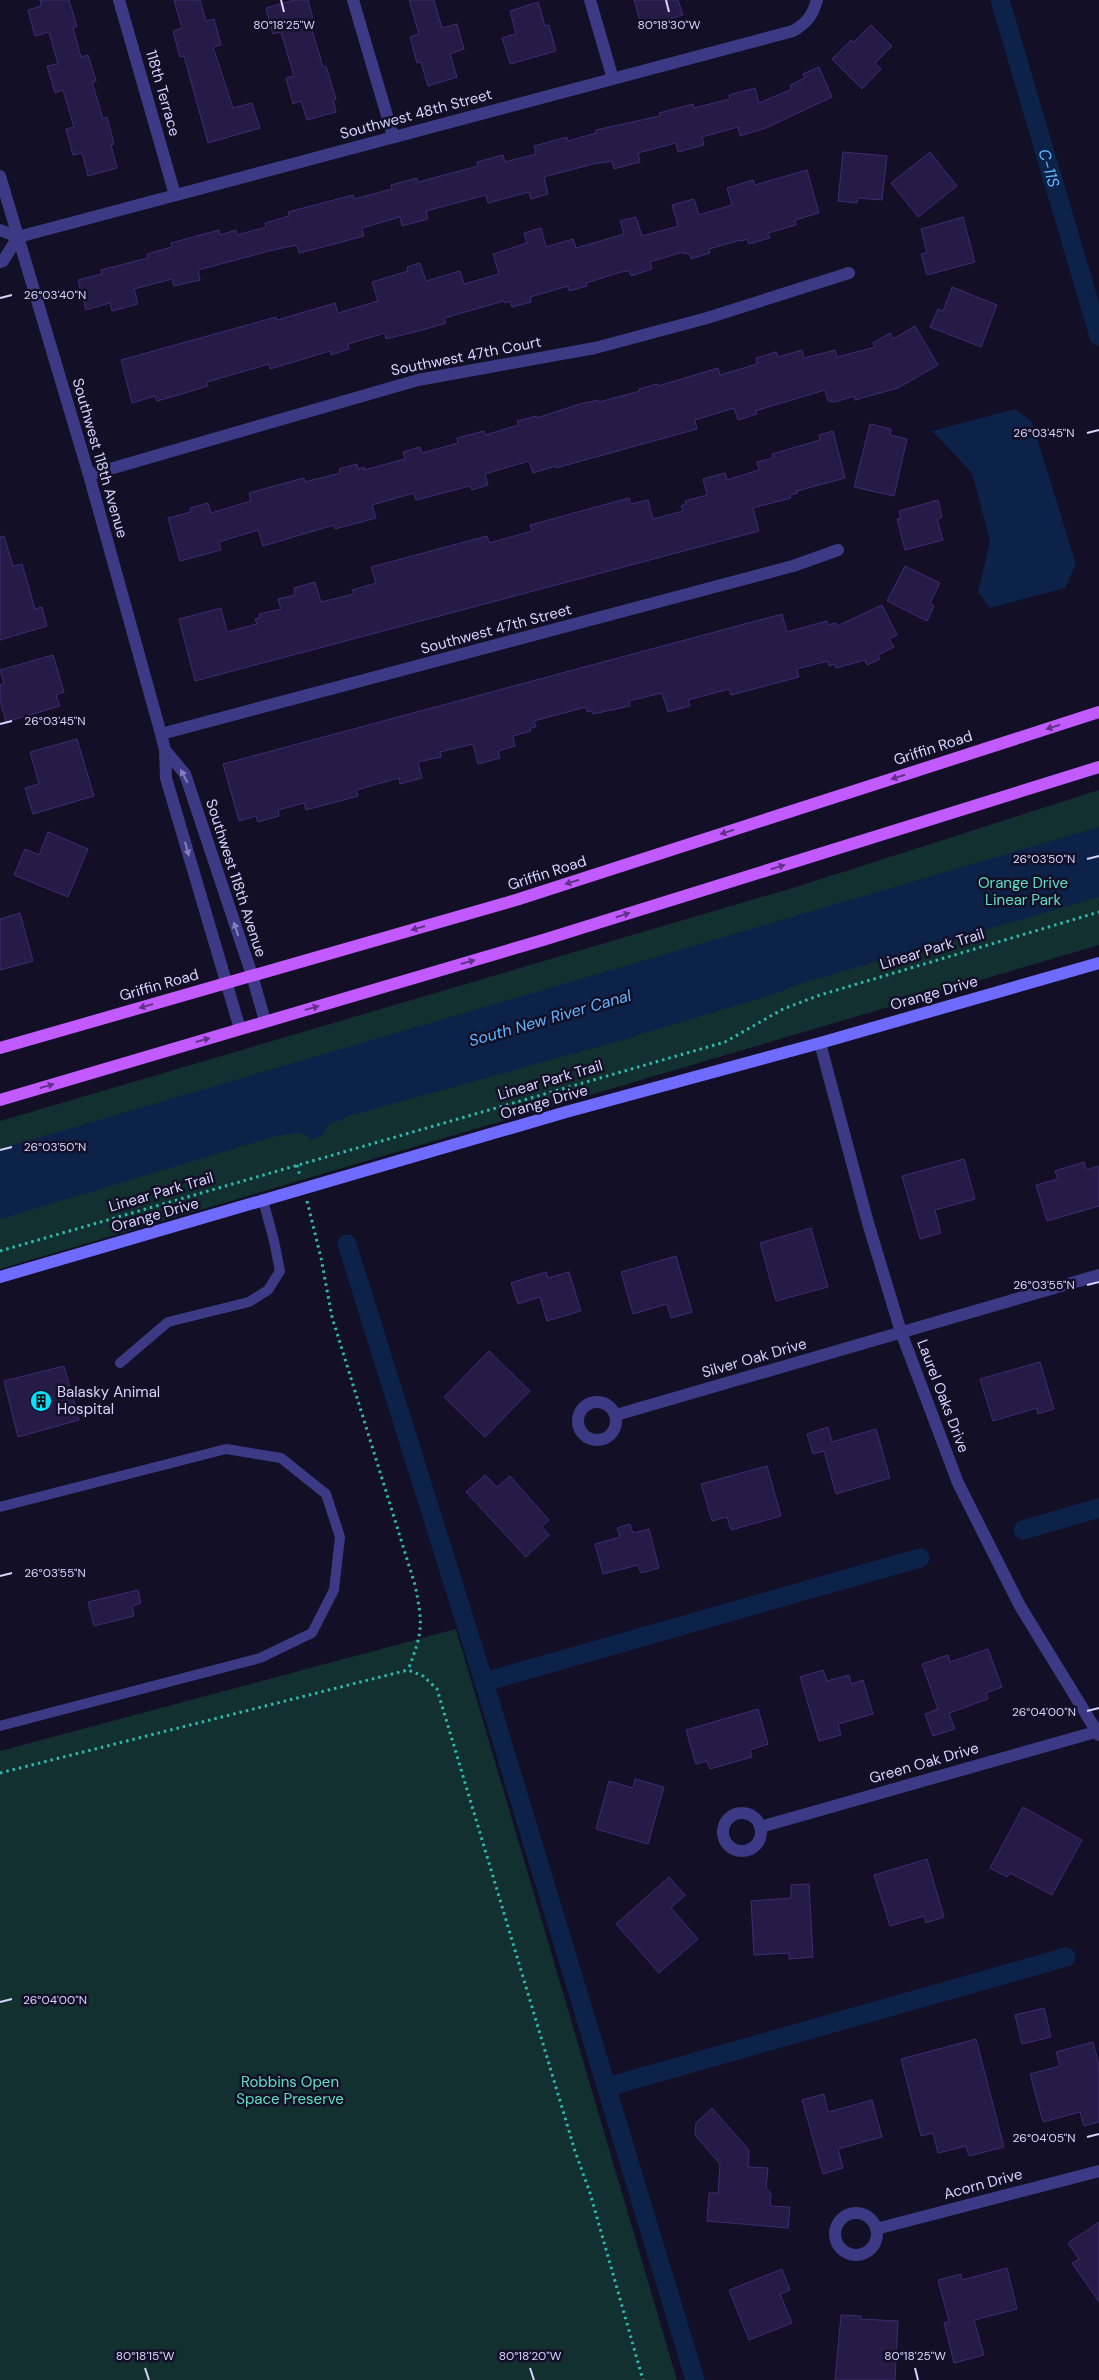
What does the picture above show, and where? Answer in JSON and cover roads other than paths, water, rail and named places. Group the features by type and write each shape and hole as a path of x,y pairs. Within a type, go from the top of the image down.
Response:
{"main road":[{"name":"Griffin Road","path":"0,1048 516,900 1099,712"},
{"path":"0,1100 552,937 1099,767"}],"street":[{"name":"118th Terrace","path":"119,0 175,195"},
{"path":"353,0 393,136"},
{"path":"590,0 613,79"},
{"name":"Southwest 48th Street","path":"18,237 793,31 803,26 816,5"},
{"name":"Southwest 118th Avenue","path":"0,176 89,475 161,734 165,750 166,778 240,1029"},
{"path":"0,230 18,237 3,261 0,262"},
{"name":"Southwest 47th Court","path":"89,475 418,380 595,348 707,318 849,272"},
{"name":"Southwest 47th Street","path":"161,734 793,566 838,550"},
{"name":"Southwest 118th Avenue","path":"165,750 185,774 252,975 265,1022"},
{"name":"Orange Drive","path":"0,1277 566,1112 820,1043 1099,962"},
{"name":"Laurel Oaks Drive","path":"820,1043 868,1223 901,1332 958,1483 1020,1606 1099,1732"},
{"name":"Silver Oak Drive","path":"616,1415 1099,1275"},
{"name":"Green Oak Drive","path":"760,1827 1099,1732"},
{"name":"Acorn Drive","path":"876,2229 1099,2170"}],"lane":[{"path":"120,1362 168,1322 249,1302 268,1290 280,1271 263,1200"},
{"path":"0,1507 226,1449 281,1458 326,1494 340,1538 334,1590 312,1632 260,1658 0,1726"}],"water":[{"path":"1015,409 1032,422 1076,564 1065,588 990,608 978,592 990,541 972,473 932,431"},
{"name":"South New River Canal","path":"1099,827 1099,897 802,983 630,1038 352,1115 329,1124 323,1135 309,1140 307,1135 298,1133 276,1136 0,1219 0,1149"}],"waterway":[{"name":"C-11S","path":"1000,0 1099,336"},
{"path":"347,1244 484,1682 920,1558"},
{"path":"1023,1530 1099,1508"},
{"path":"484,1682 695,2380"},
{"path":"607,2087 1066,1957"}],"place":[{"name":"Balasky Animal Hospital","path":"41,1401"}],"park label":[{"name":"Orange Drive Linear Park","path":"1023,892"},
{"name":"Robbins Open Space Preserve","path":"290,2090"}]}
